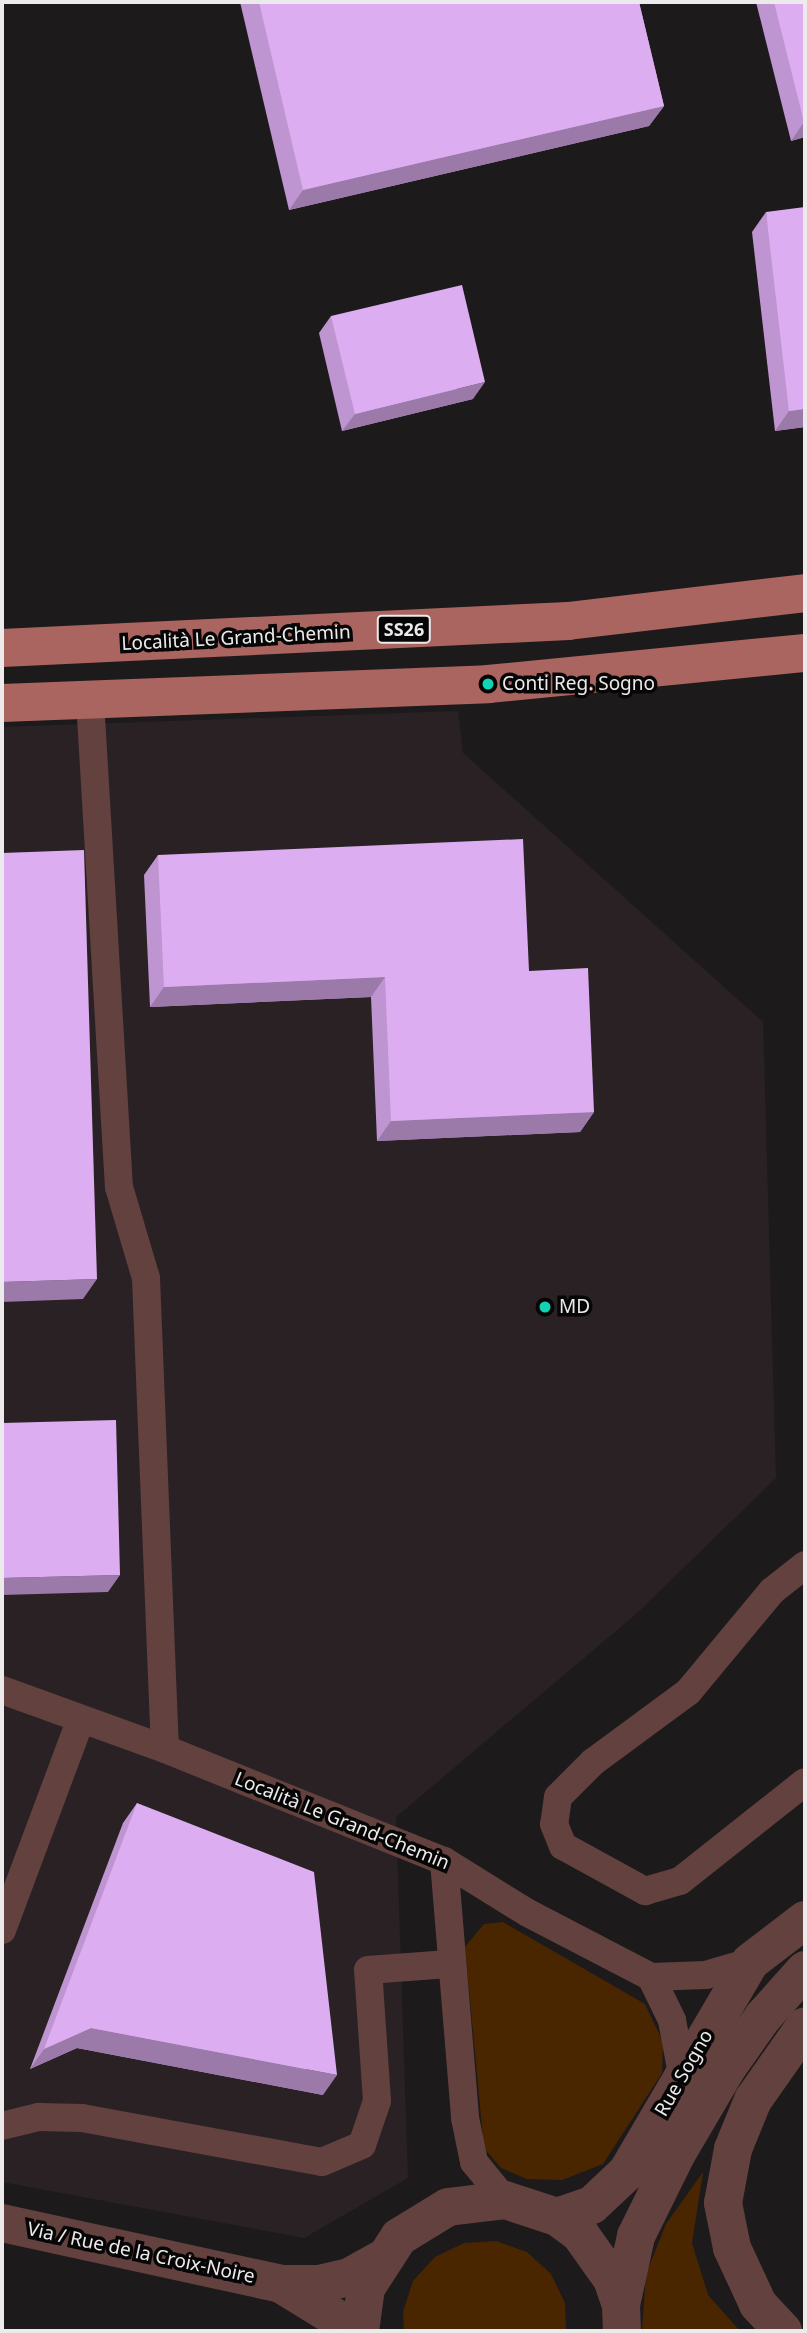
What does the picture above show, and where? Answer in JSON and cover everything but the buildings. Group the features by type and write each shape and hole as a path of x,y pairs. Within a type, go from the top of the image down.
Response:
{"main road":[{"name":"Località Le Grand-Chemin","path":"2,648 568,621 805,593"},
{"path":"2,703 488,684 805,653"}],"street":[{"name":"Rue Sogno","path":"558,2217 592,2204 627,2172 750,1962 805,1920"},
{"name":"Rue Sogno","path":"622,2318 636,2236 676,2155 727,2068 763,2017 805,1970"},
{"path":"783,2331 758,2304 732,2248 723,2203 733,2149 754,2100 805,2026"},
{"path":"360,2331 366,2288 381,2259 422,2219 457,2205 505,2200 558,2217 598,2254 622,2318"},
{"name":"Via / Rue de la Croix-Noire","path":"2,2223 281,2284 319,2284 349,2277 381,2259"},
{"name":"Via / Rue de la Croix-Noire","path":"281,2284 338,2319 347,2331"}],"lane":[{"path":"90,700 119,1188 146,1278 165,1749"},
{"path":"805,1565 772,1591 688,1692 593,1762 558,1797 554,1824 563,1846 645,1891 680,1881 805,1782"},
{"name":"Località Le Grand-Chemin","path":"2,1690 165,1749 444,1861 528,1913 651,1977"},
{"path":"2,1930 81,1719"},
{"path":"444,1861 449,1964 465,2118 474,2162 505,2200"},
{"path":"682,2074 672,2020 651,1977 706,1975 750,1962"},
{"path":"2,2126 39,2117 82,2119 321,2161 362,2145 377,2101 368,1970 449,1964"}],"shaded area":[{"path":"458,711 463,753 763,1022 776,1478 636,1614 396,1817 408,2178 304,2238 2,2182 2,727"},
{"path":"503,1922 645,2004 663,2042 662,2073 603,2164 562,2180 527,2179 501,2168 484,2148 465,1947 484,1924"},
{"path":"703,2172 692,2243 708,2295 740,2331 642,2331 646,2274 666,2224"},
{"path":"496,2241 527,2252 551,2274 565,2303 566,2331 404,2331 403,2312 413,2281 435,2257 464,2243"}],"place":[{"name":"Conti Reg. Sogno","path":"488,684"},
{"name":"MD","path":"545,1307"}]}
